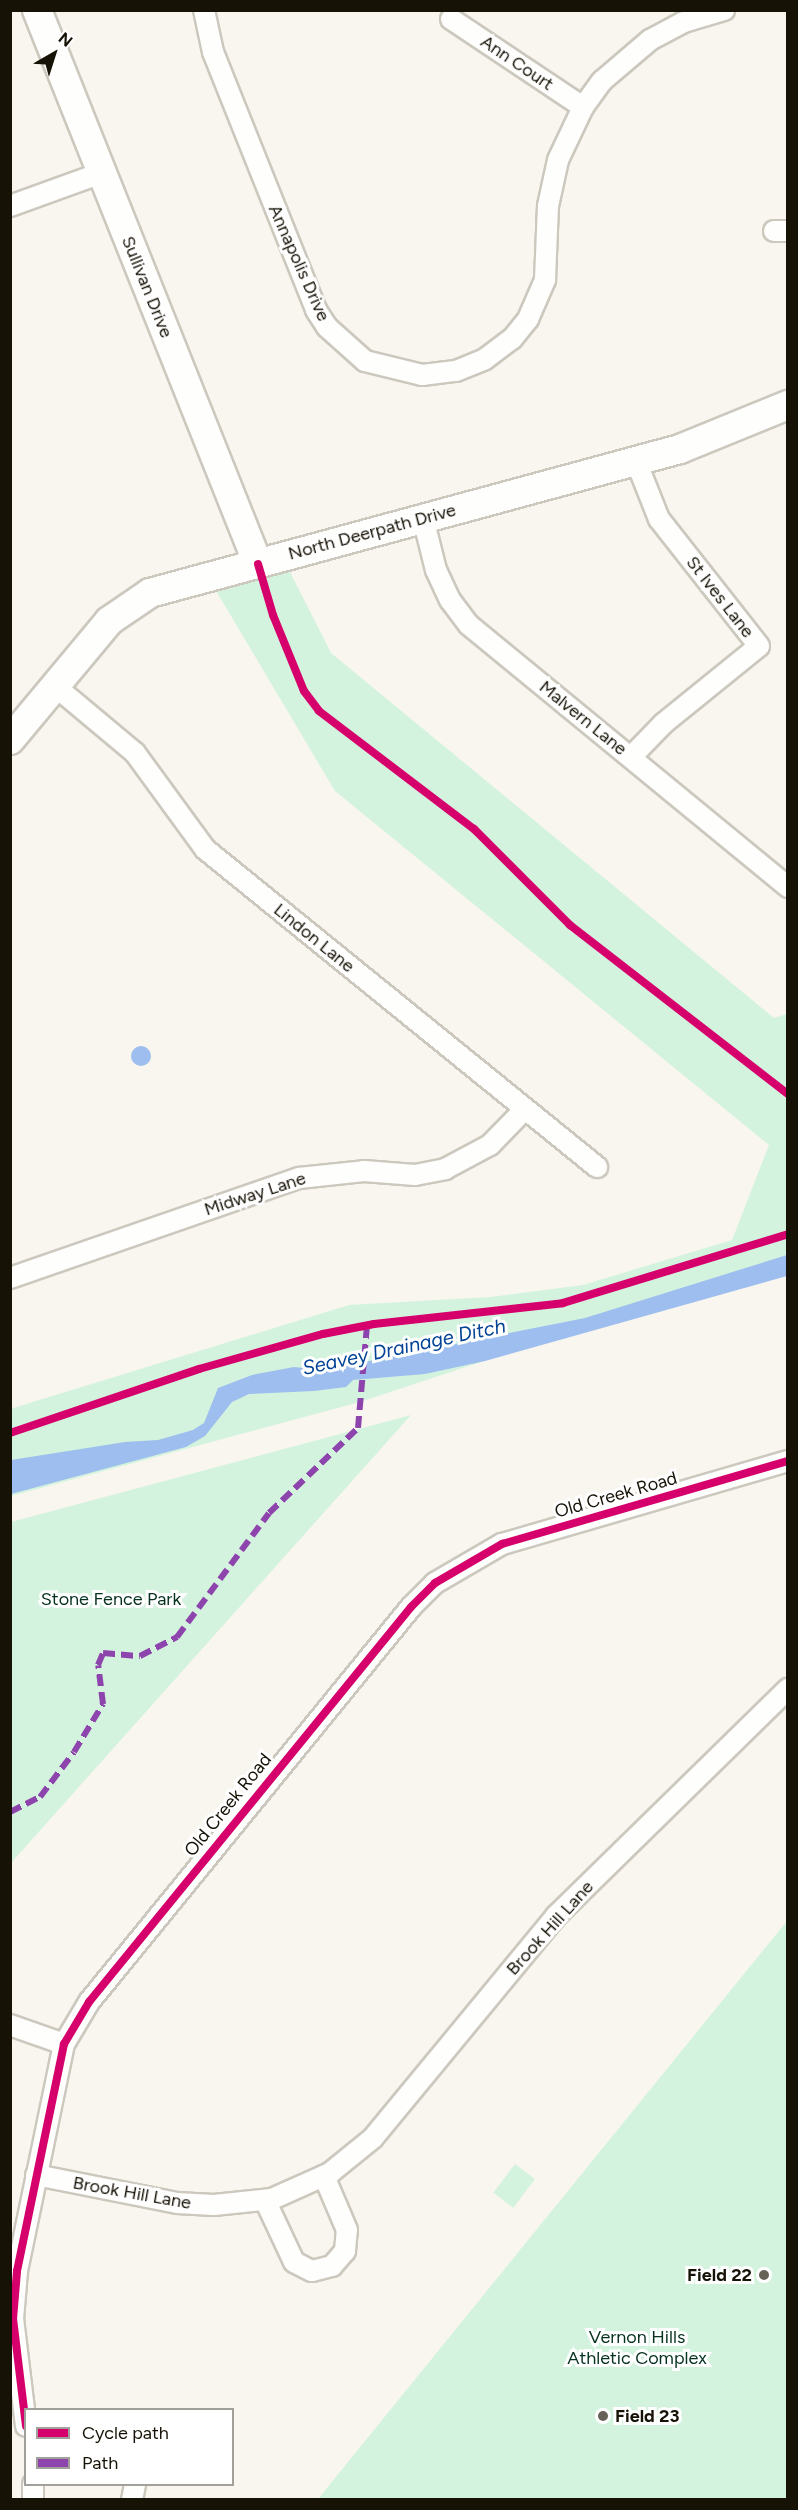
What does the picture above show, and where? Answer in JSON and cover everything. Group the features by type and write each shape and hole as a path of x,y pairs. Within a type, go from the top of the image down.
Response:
{"street":[{"name":"Sullivan Drive","path":"38,10 258,564"},
{"name":"Annapolis Drive","path":"204,10 213,52 316,310 352,353 385,369 422,375 456,371 501,349 528,319 545,280 552,183 568,135 583,107 602,81 650,40 684,22 724,10"},
{"name":"Ann Court","path":"451,19 583,107"},
{"path":"10,206 101,173"},
{"name":"North Deerpath Drive","path":"10,740 126,607 181,582 258,564 680,449 788,405"},
{"name":"St Ives Lane","path":"631,757 664,723 759,646 659,519 636,461"},
{"name":"Malvern Lane","path":"423,518 436,570 450,600 469,626 788,887"},
{"name":"Lindon Lane","path":"55,686 135,753 205,849 597,1167"},
{"name":"Midway Lane","path":"10,1278 299,1178 364,1171 415,1175 445,1169 490,1145 524,1110"},
{"name":"Old Creek Road","path":"24,2410 13,2319 17,2271 64,2044 89,2002 169,1901 411,1606 435,1583 502,1544 788,1461"},
{"name":"Brook Hill Lane","path":"36,2175 177,2203 214,2205 265,2200 324,2176 373,2138 556,1916 788,1689"},
{"path":"10,2025 64,2044"},
{"path":"265,2200 294,2262 312,2271 332,2266 345,2251 347,2230 324,2176"}],"green space":[{"path":"287,566 331,653 774,1018 787,1014 787,1261 360,1402 11,1496 10,1409 349,1305 490,1297 583,1285 732,1240 769,1145 335,791 212,584"},
{"name":"Stone Fence Park","path":"411,1415 11,1863 11,1522"},
{"name":"Vernon Hills Athletic Complex","path":"787,1921 787,2499 318,2499"},
{"path":"515,2164 535,2179 513,2208 493,2193"}],"water":[{"path":"141,1046 148,1049 151,1056 148,1063 141,1066 134,1063 131,1056 134,1049"},
{"path":"787,1255 787,1276 485,1361 425,1374 353,1380 346,1387 249,1394 232,1402 205,1436 186,1447 11,1494 11,1460 125,1442 158,1440 193,1430 204,1423 218,1388 252,1375 294,1367 324,1370 585,1318"}],"marked path":[{"path":"10,1812 40,1797 74,1752 103,1704 98,1665 103,1653 140,1656 177,1637 269,1513 358,1428 367,1325"}],"cycle path":[{"path":"258,564 273,615 304,691 319,711 474,829 570,925 788,1094"},
{"path":"10,1433 199,1369 323,1334 374,1324 563,1303 788,1234"},
{"path":"24,2410 13,2319 17,2271 64,2044 89,2002 411,1607 435,1583 502,1544 788,1461"}],"place":[{"name":"Field 22","path":"764,2275"},
{"name":"Field 23","path":"603,2416"}],"water label":[{"name":"Seavey Drainage Ditch","path":"404,1347"}]}
